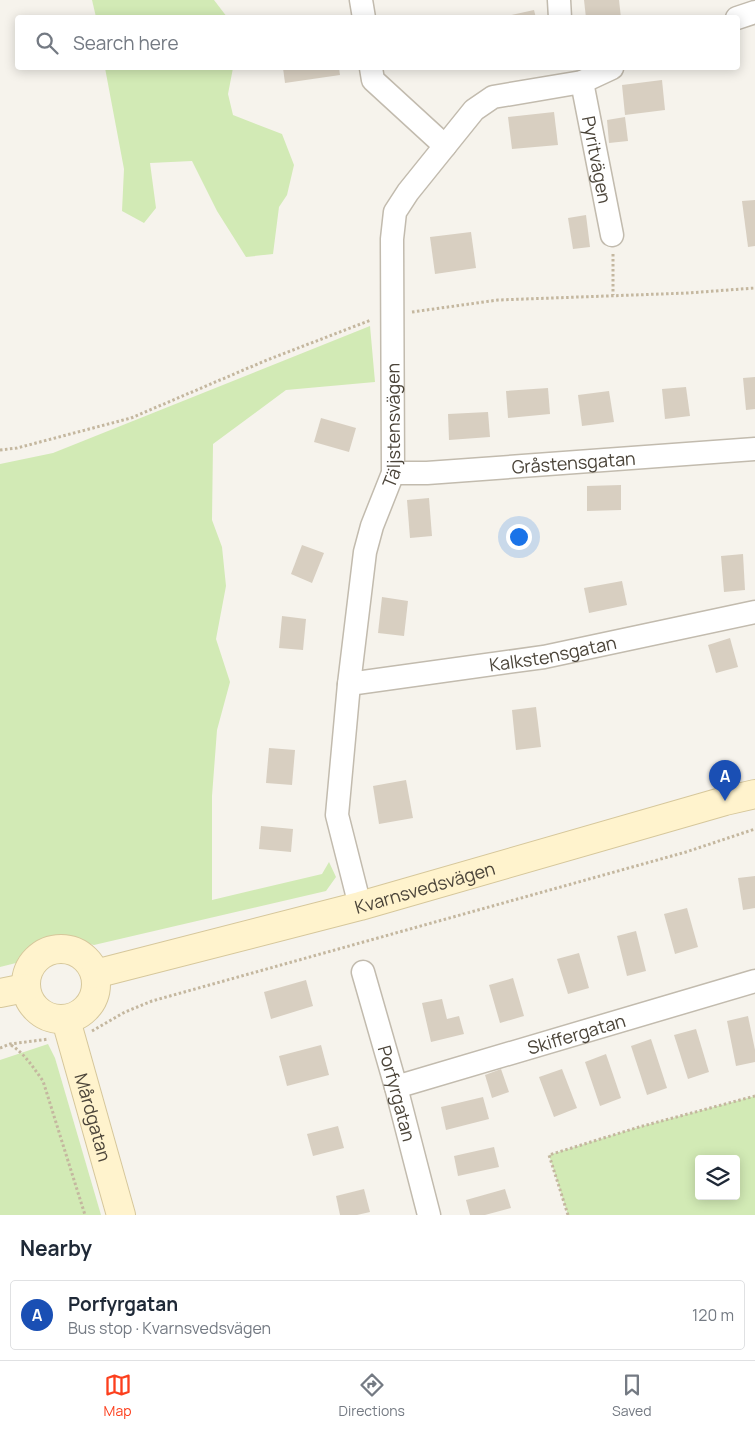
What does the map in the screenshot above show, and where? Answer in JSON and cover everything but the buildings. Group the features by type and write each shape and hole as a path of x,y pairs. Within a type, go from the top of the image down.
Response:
{"street":[{"path":"361,0 364,15"},
{"path":"559,0 560,15"},
{"path":"740,17 755,12"},
{"path":"371,70 373,80 445,146"},
{"name":"Täljstensvägen","path":"360,906 337,815 349,684 365,552 372,526 394,473 392,239 395,212 408,192 474,110 493,97 604,70"},
{"name":"Pyritvägen","path":"572,78 612,235"},
{"name":"Gråstensgatan","path":"394,473 427,474 755,449"},
{"name":"Kalkstensgatan","path":"349,684 544,657 755,612"},
{"name":"Kvarnsvedsvägen","path":"95,974 360,906 755,794"},
{"path":"59,948 71,950 82,955 90,964 95,974 94,998 68,1028 44,1016 12,991 26,976 30,966 38,957 48,951 59,948"},
{"name":"Porfyrgatan","path":"363,972 396,1087 429,1215"},
{"name":"Skiffergatan","path":"396,1087 755,981"},
{"name":"Mårdgatan","path":"68,1028 121,1215"}],"path":[{"path":"612,235 613,295"},
{"path":"0,1048 68,1028 92,1032 126,1012 152,1001 686,852 755,829"},
{"path":"10,1044 25,1056 43,1081 85,1215"},
{"path":"568,1215 549,1155 639,1127 755,1096"}],"green space":[{"path":"92,0 214,0 225,15 96,15"},
{"path":"105,70 233,70 228,94 233,115 282,134 294,165 287,195 279,207 273,254 246,257 217,211 192,161 150,163 156,208 144,223 122,211 124,169"},
{"path":"370,326 375,382 286,390 213,444 212,520 222,547 226,586 216,639 230,682 217,730 212,796 212,900 322,874 329,862 336,877 326,891 94,945 68,938 39,943 16,963 0,967 0,464 53,453"},
{"path":"48,1044 55,1058 101,1215 0,1215 0,1060"},
{"path":"755,1096 755,1215 568,1215 549,1155 639,1127"}],"place":[{"name":"Porfyrgatan","path":"725,801"}]}
